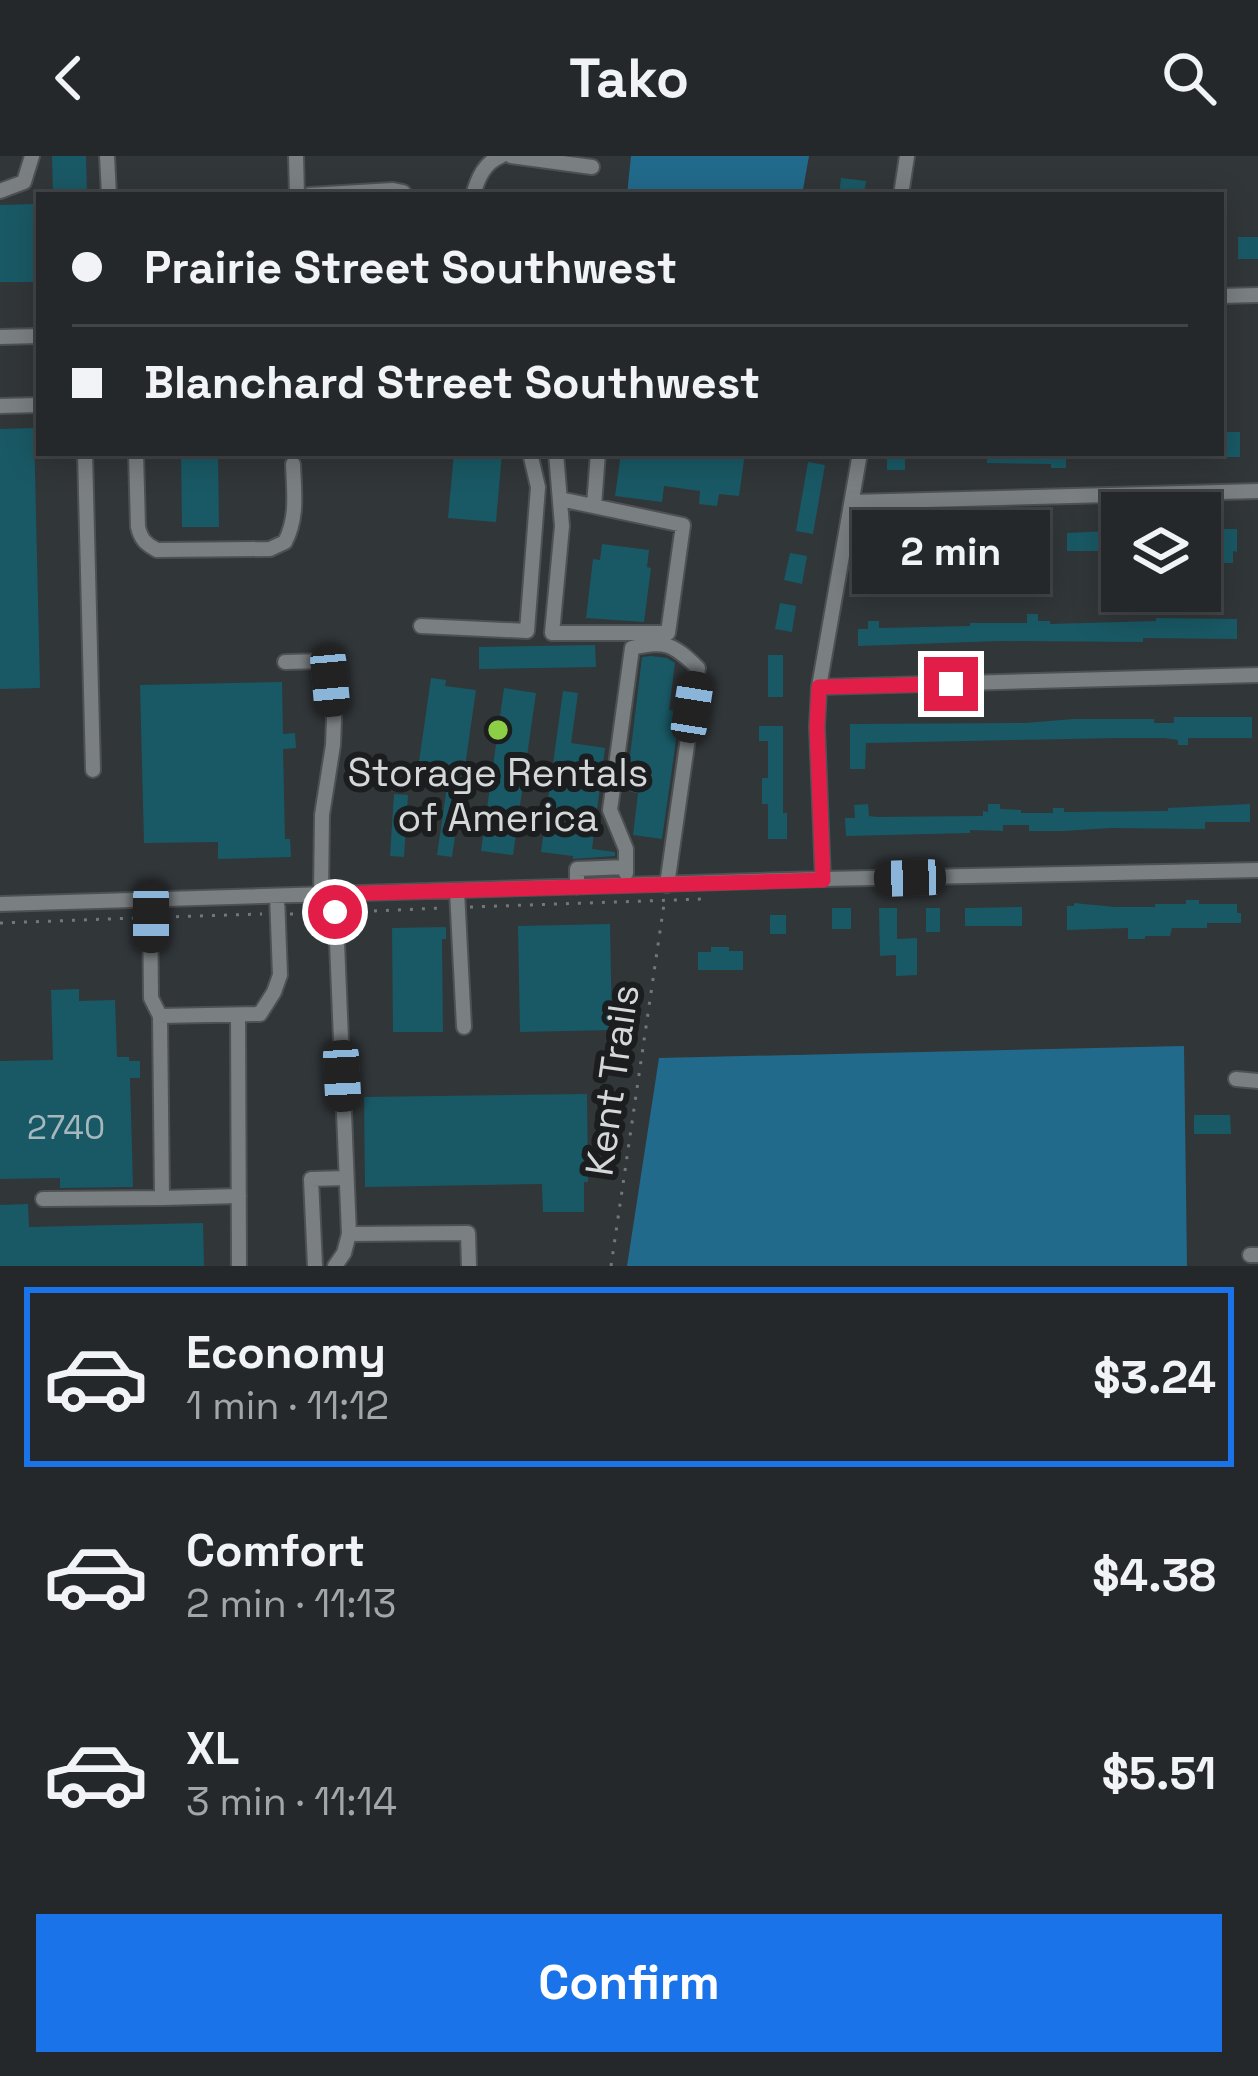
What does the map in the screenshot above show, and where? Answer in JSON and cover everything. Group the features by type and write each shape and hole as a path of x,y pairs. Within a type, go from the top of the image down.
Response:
{"street":[{"path":"0,191 24,182 32,156"},
{"path":"107,156 109,192"},
{"path":"296,156 297,192"},
{"path":"473,192 486,165 501,156"},
{"path":"511,156 592,167"},
{"path":"901,192 907,156"},
{"path":"359,192 404,192"},
{"path":"1224,296 1258,295"},
{"path":"0,337 36,336"},
{"path":"0,406 36,405"},
{"path":"86,456 93,770"},
{"path":"136,456 141,538 157,550 270,549 285,542 295,514 292,464"},
{"path":"422,626 527,631 538,487 531,456"},
{"path":"556,456 562,526 552,633 667,639 698,668 666,893"},
{"path":"594,506 598,456"},
{"path":"823,880 819,687 860,456"},
{"path":"852,502 1258,491"},
{"path":"560,499 683,525 667,639"},
{"path":"626,886 626,848 610,810 632,648 667,639"},
{"path":"286,662 325,661 329,665 333,745 322,815 349,1234 335,1266"},
{"path":"819,687 1258,675"},
{"path":"577,887 577,869 626,867"},
{"path":"0,904 626,886 666,893 823,880 1258,870"},
{"path":"457,890 464,1027"},
{"path":"160,1016 260,1013 280,975 277,896"},
{"path":"149,899 151,998 160,1016 162,1198"},
{"path":"238,1015 239,1266"},
{"path":"1236,1078 1258,1081"},
{"path":"315,1266 311,1179 346,1178"},
{"path":"44,1199 239,1196"},
{"path":"349,1234 468,1233 469,1266"}],"path":[{"path":"666,893 703,899"},
{"name":"Kent Trails","path":"611,1266 666,893"}],"shaded area":[{"path":"631,156 809,156 803,192 627,192"},
{"path":"1184,1046 1187,1266 627,1266 659,1058"}],"building":[{"path":"52,156 86,156 87,192 53,192"},
{"path":"841,178 866,181 864,192 839,192"},
{"path":"35,204 36,282 0,282 0,205"},
{"path":"1238,237 1258,237 1258,259 1238,259"},
{"path":"34,428 40,688 0,689 0,429"},
{"path":"1224,432 1240,432 1240,457 1222,457"},
{"path":"181,456 218,456 219,527 182,527"},
{"path":"454,456 502,456 496,522 448,518"},
{"path":"621,456 745,456 739,496 719,494 717,506 699,504 700,491 664,486 662,502 615,496"},
{"path":"887,456 905,456 905,470 887,470"},
{"path":"987,456 1066,456 1066,468 987,463"},
{"path":"808,462 825,465 813,534 796,531"},
{"path":"1221,529 1237,529 1233,563 1221,563"},
{"path":"1101,532 1101,551 1067,551 1067,533"},
{"path":"1019,534 1046,534 1046,551 1019,551"},
{"path":"999,536 999,559 962,559 962,593 939,593 939,559 897,560 897,591 885,591 883,538"},
{"path":"602,544 649,550 644,622 586,618 593,559 600,560"},
{"path":"790,553 807,556 802,584 784,580"},
{"path":"780,603 796,606 792,632 775,629"},
{"path":"1027,614 1038,614 1038,621 1050,624 1237,619 1237,639 858,646 858,629 868,629 868,621 879,621 879,628 970,626 1027,623"},
{"path":"595,645 596,667 479,669 479,647"},
{"path":"768,655 783,655 783,697 768,697"},
{"path":"642,657 675,663 669,710 680,712 662,839 633,835 638,793 631,792 632,782 627,781"},
{"path":"431,678 446,680 445,686 476,690 452,857 437,855 449,773 418,769"},
{"path":"282,682 283,734 295,733 296,748 283,749 285,839 290,839 291,857 218,859 218,842 144,843 140,685"},
{"path":"504,688 536,693 513,855 481,851"},
{"path":"563,691 578,693 571,743 605,748 592,849 615,852 615,856 573,859 541,852"},
{"path":"1174,717 1252,717 1252,738 1188,738 1188,745 1164,738 866,743 865,769 850,769 850,724 1074,719 1174,723"},
{"path":"759,726 783,726 787,839 768,839 762,778 768,778 768,741 759,741"},
{"path":"394,794 408,795 404,857 390,856"},
{"path":"868,804 869,816 877,817 983,816 988,804 1021,813 1053,813 1053,808 1064,808 1064,812 1168,811 1250,804 1250,822 1205,822 1205,829 1064,831 1003,825 1003,831 846,836 845,818 855,818 854,805"},
{"path":"1186,900 1237,904 1241,923 1172,928 1170,936 1145,939 1128,939 1128,928 1067,930 1067,906 1074,903 1155,907 1186,904"},
{"path":"1022,907 1022,926 965,926 965,908"},
{"path":"832,908 851,908 851,929 832,929"},
{"path":"879,908 897,908 897,939 917,938 917,975 896,976 896,955 880,956"},
{"path":"926,908 940,908 940,932 926,932"},
{"path":"770,915 786,915 786,934 770,934"},
{"path":"610,924 612,1030 520,1032 518,926"},
{"path":"446,927 446,939 442,939 443,1032 393,1032 392,928"},
{"path":"711,947 743,951 743,970 698,970 698,952 711,952"},
{"path":"79,989 79,1001 115,1000 117,1057 140,1061 140,1078 130,1078 133,1187 60,1188 60,1178 0,1179 0,1061 53,1060 51,990"},
{"path":"587,1094 584,1212 543,1212 542,1184 365,1187 364,1097"},
{"path":"1194,1115 1230,1115 1231,1134 1194,1134"},
{"path":"28,1204 29,1227 203,1223 204,1266 0,1266 0,1205"}],"place":[{"name":"Storage Rentals of America","path":"498,730"}],"route":[{"path":"335,912 334,894 823,880 819,687 951,684"}]}
